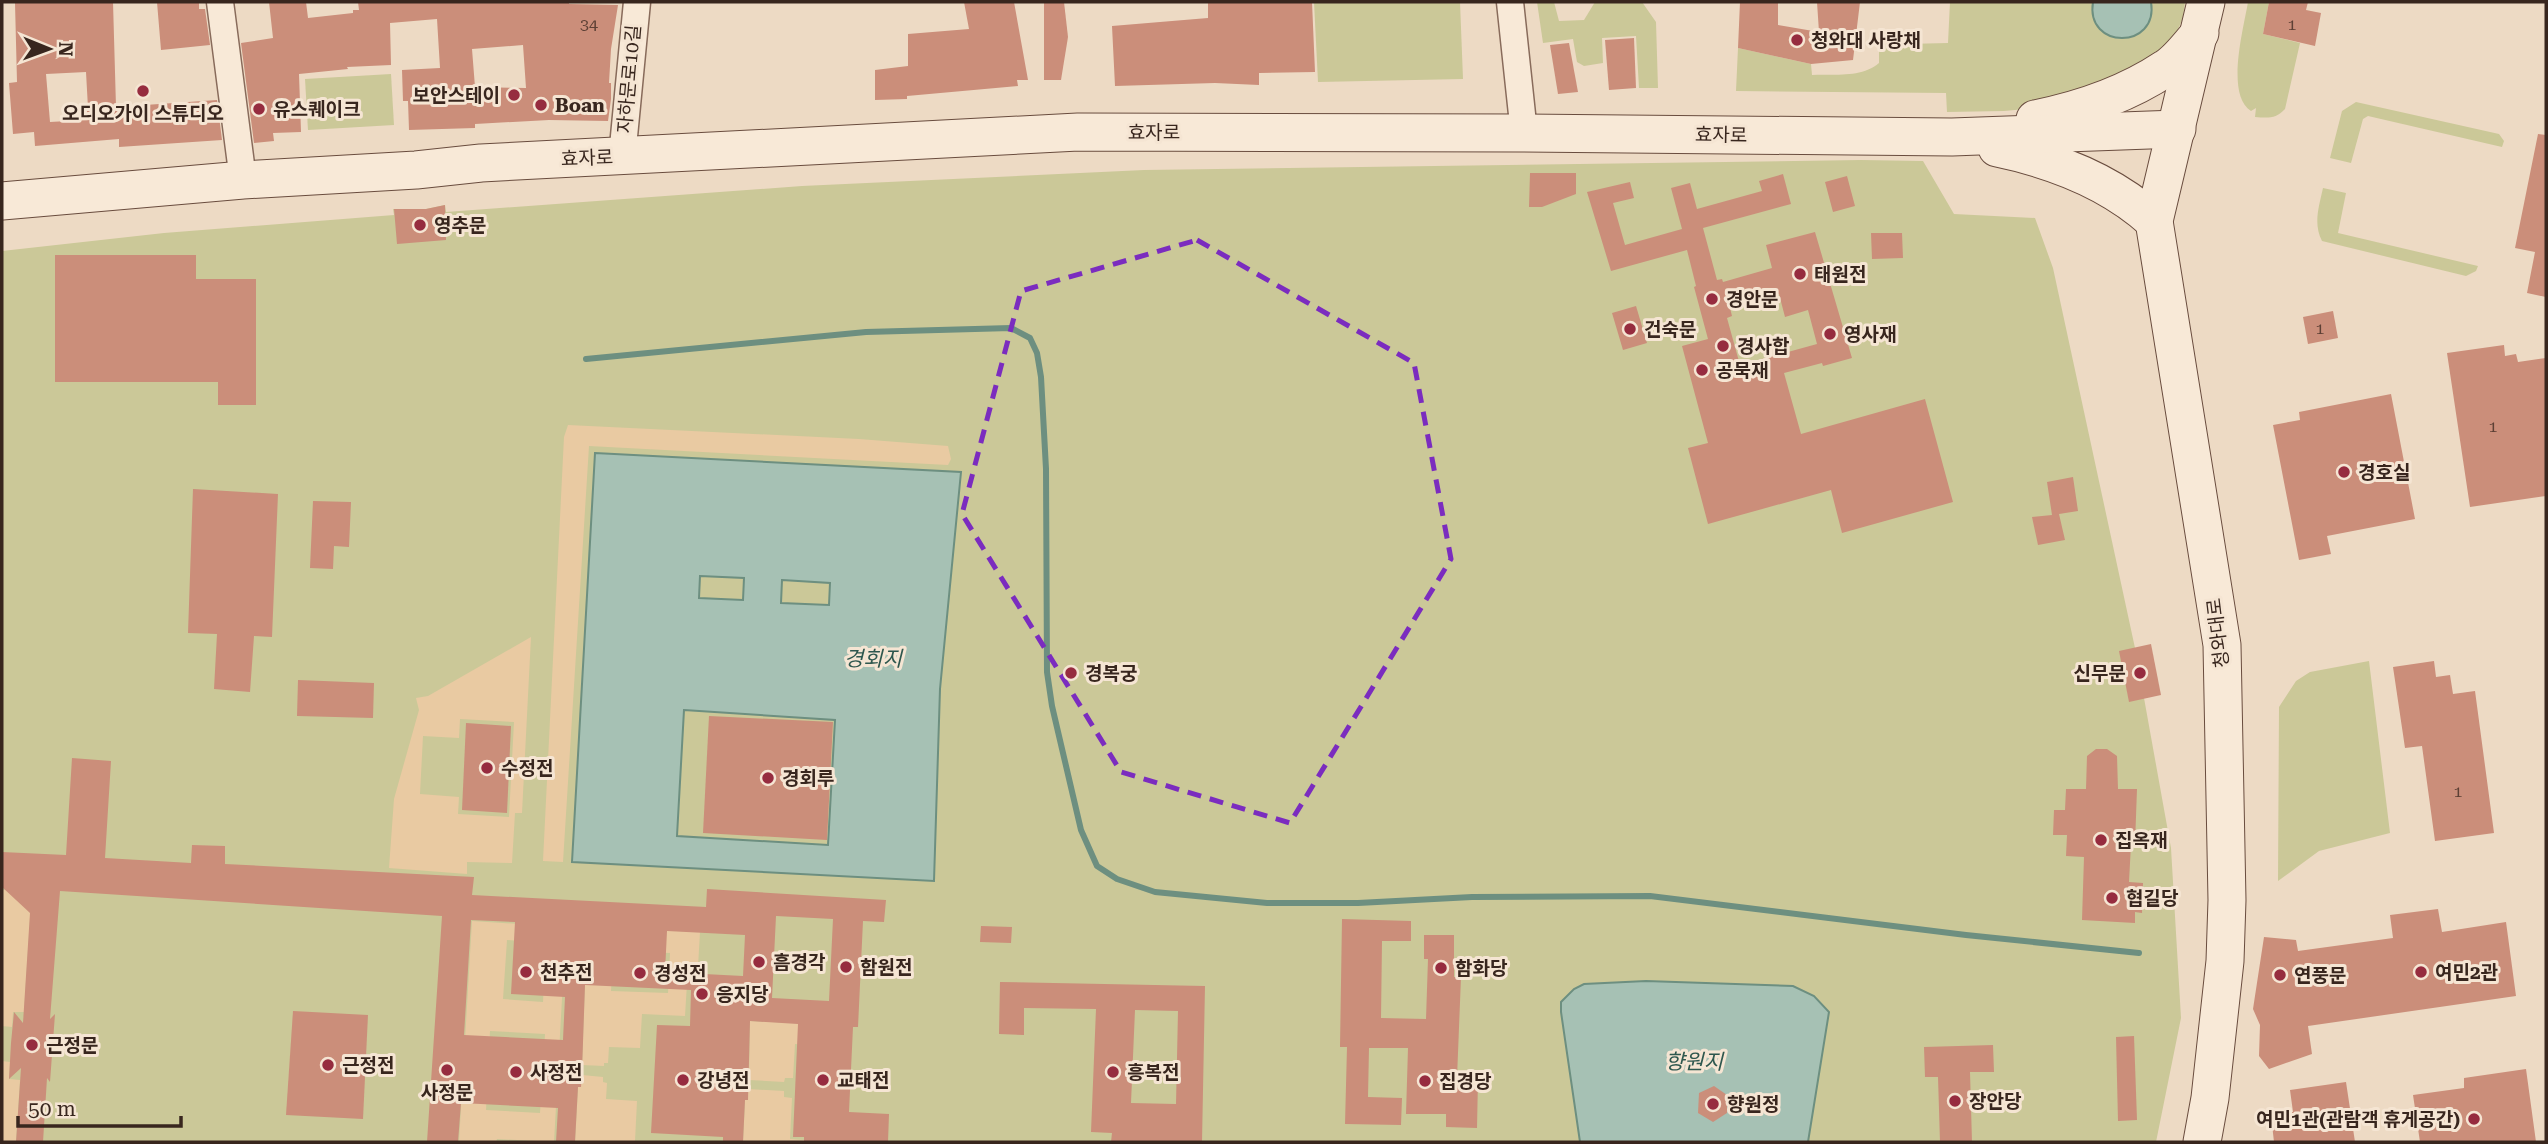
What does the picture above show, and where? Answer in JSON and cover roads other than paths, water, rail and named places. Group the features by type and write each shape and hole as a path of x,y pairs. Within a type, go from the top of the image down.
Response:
{"street":[{"path":"220,2 243,180"},
{"name":"자하문로10길","path":"622,157 637,2"},
{"path":"1510,2 1524,133"},
{"path":"2177,129 2203,17"},
{"path":"1952,137 2074,111 2104,99 2168,67 2203,17"},
{"name":"효자로","path":"2,201 481,163 1078,132 1952,137 2177,129"},
{"name":"청와대로","path":"2177,129 2154,221 2222,645 2227,900 2225,948 2210,1098 2202,1142"},
{"path":"1952,137 2030,155 2088,176 2133,202 2154,221"}],"water":[{"path":"2093,2 2151,2 2150,18 2144,29 2134,36 2110,36 2100,29 2094,18"},
{"name":"경회지","path":"595,453 961,472 940,689 934,881 572,862","holes":["700,576 744,578 743,600 699,598","782,580 830,583 829,605 781,603","684,710 835,720 828,845 677,836"]},
{"name":"향원지","path":"1646,981 1793,986 1814,996 1829,1012 1808,1142 1580,1142 1561,1002 1574,989 1584,984"}],"waterway":[{"path":"586,359 866,332 1011,328 1030,338 1037,353 1041,377 1046,469 1047,672 1052,706 1081,830 1097,866 1117,879 1155,892 1267,903 1358,903 1472,897 1650,896 1966,935 2139,953"}],"place":[{"name":"청와대 사랑채","path":"1797,40"},
{"name":"오디오가이 스튜디오","path":"143,91"},
{"name":"보안스테이","path":"514,95"},
{"name":"Boan","path":"541,105"},
{"name":"유스퀘이크","path":"259,109"},
{"name":"영추문","path":"420,225"},
{"name":"태원전","path":"1800,274"},
{"name":"경안문","path":"1712,299"},
{"name":"건숙문","path":"1630,329"},
{"name":"영사재","path":"1830,334"},
{"name":"경사합","path":"1723,346"},
{"name":"공묵재","path":"1702,370"},
{"name":"경호실","path":"2344,472"},
{"name":"경복궁","path":"1071,673"},
{"name":"신무문","path":"2140,673"},
{"name":"수정전","path":"487,768"},
{"name":"경회루","path":"768,778"},
{"name":"집옥재","path":"2101,840"},
{"name":"협길당","path":"2112,898"},
{"name":"흠경각","path":"759,962"},
{"name":"함원전","path":"846,967"},
{"name":"함화당","path":"1441,968"},
{"name":"천추전","path":"526,972"},
{"name":"여민2관","path":"2421,972"},
{"name":"경성전","path":"640,973"},
{"name":"연풍문","path":"2280,975"},
{"name":"응지당","path":"702,994"},
{"name":"근정문","path":"32,1045"},
{"name":"근정전","path":"328,1065"},
{"name":"사정문","path":"447,1070"},
{"name":"사정전","path":"516,1072"},
{"name":"흥복전","path":"1113,1072"},
{"name":"강녕전","path":"683,1080"},
{"name":"교태전","path":"823,1080"},
{"name":"집경당","path":"1425,1081"},
{"name":"장안당","path":"1955,1101"},
{"name":"향원정","path":"1713,1104"},
{"name":"여민1관(관람객 휴게공간)","path":"2474,1119"}]}
